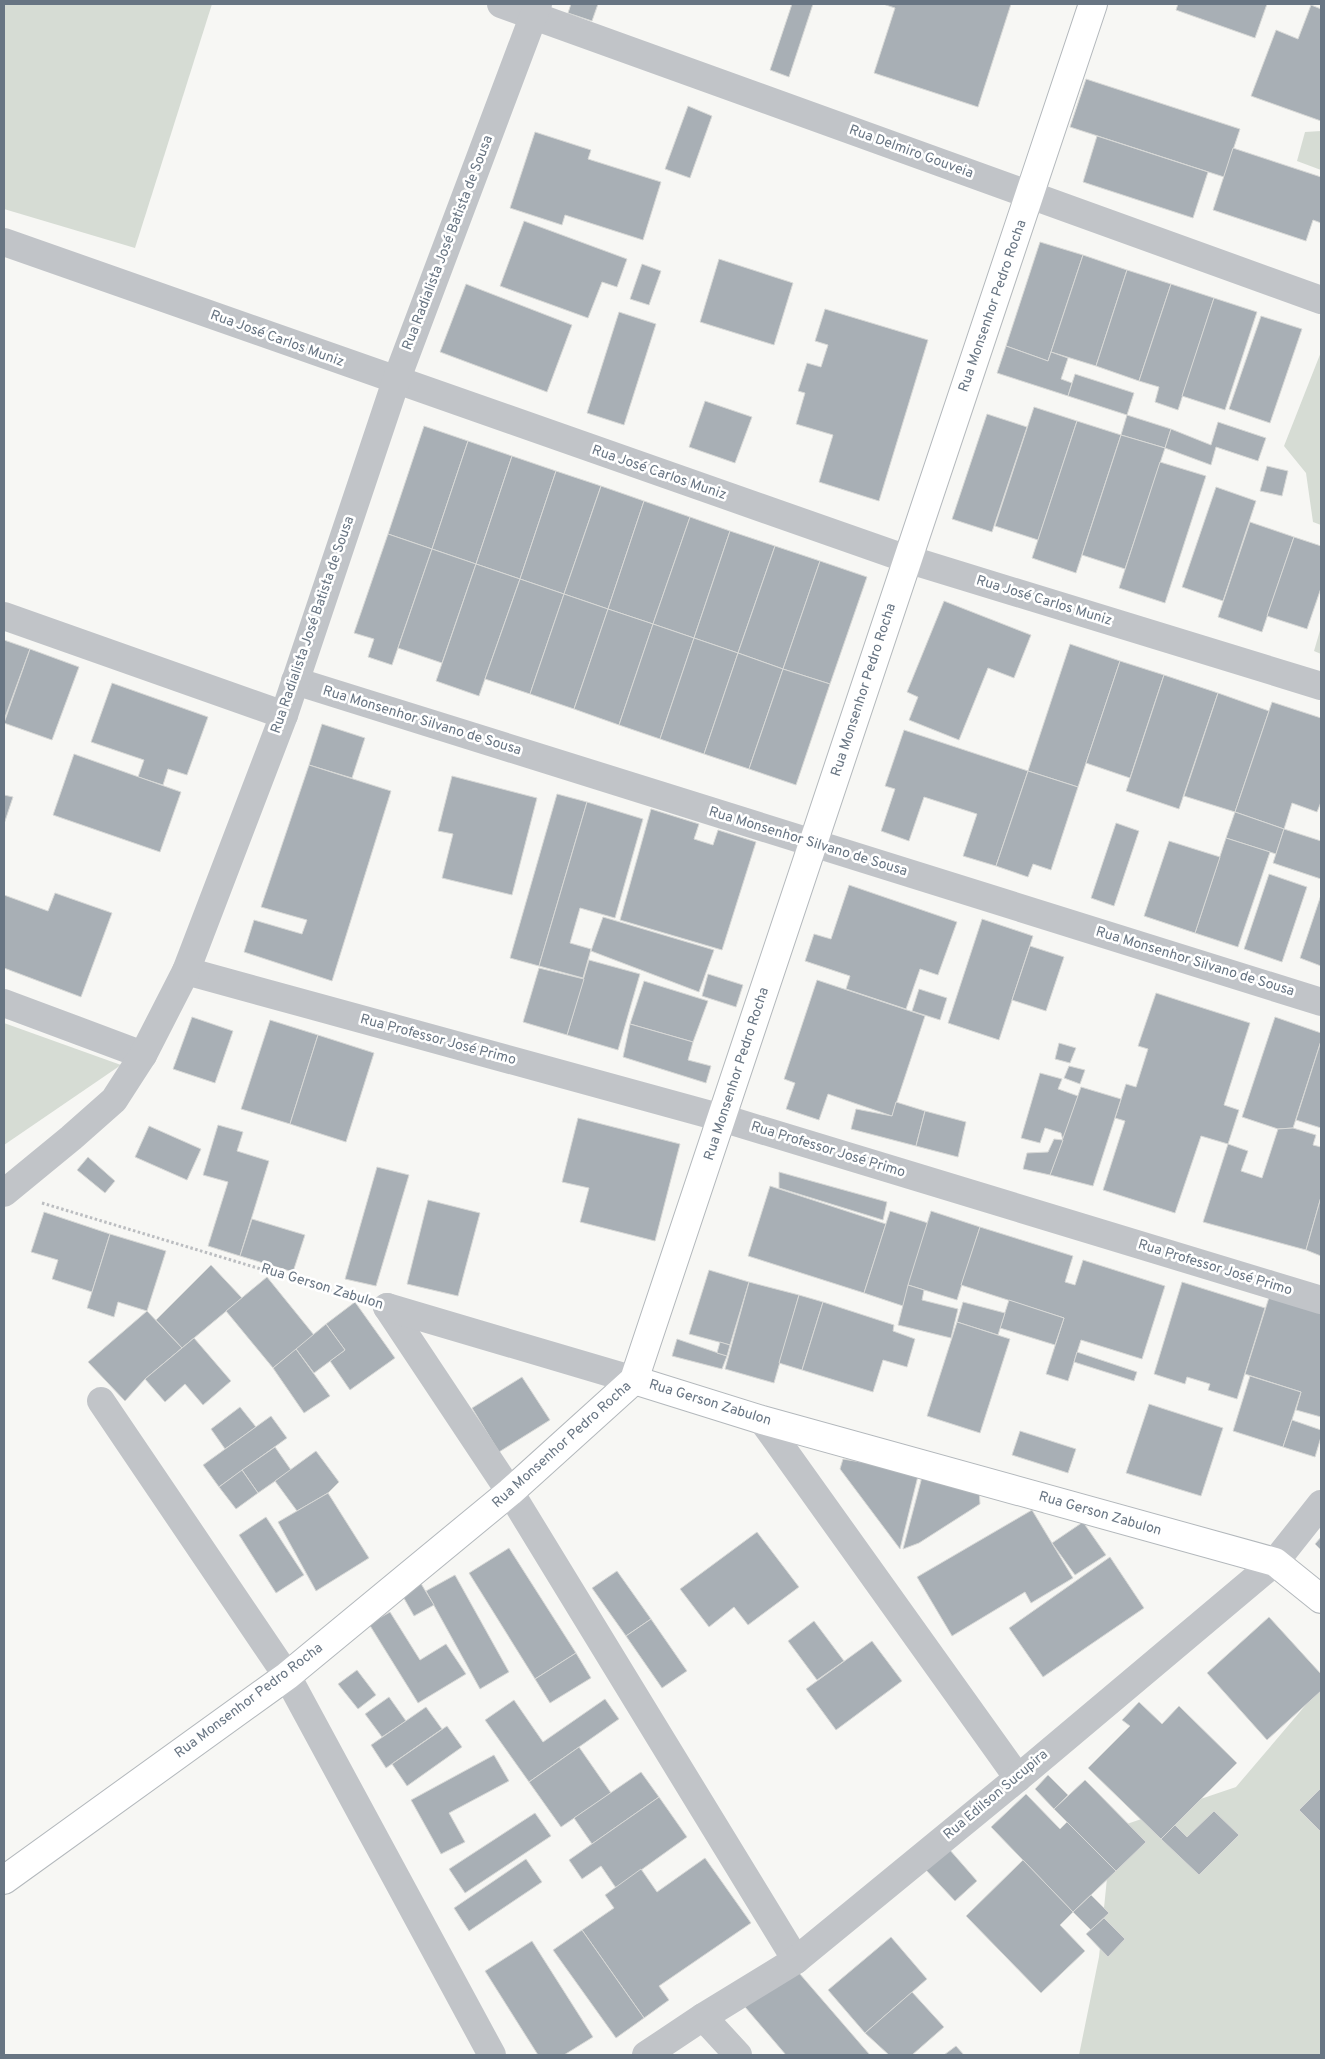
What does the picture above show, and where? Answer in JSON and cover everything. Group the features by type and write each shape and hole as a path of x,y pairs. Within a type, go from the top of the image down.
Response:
{"street":[{"name":"Rua Delmiro Gouveia","path":"501,4 536,10 1030,196 1321,300"},
{"name":"Rua Monsenhor Pedro Rocha","path":"4,1880 287,1676 510,1492 634,1380 1093,4"},
{"name":"Rua Radialista José Batista de Sousa","path":"5,1192 114,1100 144,1055 186,971 284,715 396,381 536,10"},
{"name":"Rua José Carlos Muniz","path":"4,242 907,560 1321,686"},
{"path":"4,616 284,715"},
{"name":"Rua Monsenhor Silvano de Sousa","path":"295,681 1321,1002"},
{"name":"Rua Professor José Primo","path":"186,971 722,1118 1321,1300"},
{"path":"4,1003 144,1055"},
{"path":"387,1307 510,1492 796,1960"},
{"name":"Rua Gerson Zabulon","path":"387,1307 762,1420 1275,1562 1321,1599"},
{"path":"101,1401 287,1676 492,2055"},
{"path":"762,1420 1018,1778"},
{"name":"Rua Edilson Sucupira","path":"646,2055 703,2016 796,1960 1018,1778 1275,1562 1321,1504"},
{"path":"703,2016 738,2055"}],"path":[{"name":"Rua Gerson Zabulon","path":"5,1192 387,1307"}],"shaded area":[{"path":"4,4 212,4 135,248 4,209"},
{"path":"1321,131 1321,170 1297,161 1305,132"},
{"path":"1321,352 1321,525 1313,522 1306,473 1284,446"},
{"path":"1321,627 1321,654 1314,651"},
{"path":"4,1023 121,1065 4,1145"},
{"path":"1321,1687 1321,2055 1079,2055 1099,1957 1112,1829 1236,1787"}],"building":[{"path":"571,4 598,4 592,21 568,13"},
{"path":"792,4 813,4 789,77 770,70"},
{"path":"883,4 1011,4 978,107 874,73 895,8"},
{"path":"1178,4 1267,4 1255,38 1176,10"},
{"path":"1311,5 1321,9 1321,121 1251,96 1276,30 1298,39"},
{"path":"1086,79 1240,129 1224,177 1070,127"},
{"path":"688,106 712,116 690,178 665,169"},
{"path":"535,132 591,150 588,159 661,182 643,240 565,215 562,225 510,208"},
{"path":"1097,136 1208,172 1193,218 1083,182"},
{"path":"1233,148 1321,177 1321,223 1313,220 1306,241 1213,210"},
{"path":"524,221 627,259 617,287 602,282 588,318 500,286"},
{"path":"1040,242 1083,255 1048,361 1006,346"},
{"path":"1083,255 1127,270 1096,366 1051,352"},
{"path":"719,259 793,283 774,345 700,322"},
{"path":"642,264 661,271 649,305 630,299"},
{"path":"1127,270 1171,284 1139,381 1096,366"},
{"path":"466,284 572,325 547,392 440,352"},
{"path":"1171,284 1214,298 1178,410 1155,402 1159,387 1139,381"},
{"path":"1214,298 1257,312 1225,410 1182,396"},
{"path":"825,309 928,340 879,501 819,482 833,435 796,424 805,393 798,391 807,363 821,367 828,345 815,341"},
{"path":"619,312 656,324 624,425 587,413"},
{"path":"1261,316 1302,329 1270,423 1229,409"},
{"path":"1006,346 1048,361 1051,352 1068,358 1061,379 1072,383 1068,396 997,373"},
{"path":"1075,374 1134,393 1127,415 1068,396"},
{"path":"705,401 752,417 735,463 689,447"},
{"path":"1034,407 1077,421 1038,540 995,526"},
{"path":"987,414 1027,427 992,532 952,519"},
{"path":"1127,415 1171,429 1165,448 1121,435"},
{"path":"1077,421 1121,435 1076,573 1032,558"},
{"path":"1218,422 1266,438 1258,461 1216,447 1211,465 1165,448 1171,429 1211,445"},
{"path":"424,426 468,441 432,549 388,534"},
{"path":"1121,435 1165,448 1125,569 1082,555"},
{"path":"468,441 512,456 476,564 432,549"},
{"path":"512,456 556,471 520,579 476,564"},
{"path":"1160,462 1206,476 1165,603 1119,588"},
{"path":"1267,466 1288,471 1282,496 1260,491"},
{"path":"556,471 601,486 564,594 520,579"},
{"path":"601,486 644,501 608,609 564,594"},
{"path":"1216,487 1256,501 1223,601 1182,587"},
{"path":"644,501 690,517 653,624 608,609"},
{"path":"690,517 730,531 694,638 653,624"},
{"path":"1250,522 1294,537 1262,632 1218,617"},
{"path":"730,531 775,546 738,653 694,638"},
{"path":"388,534 432,549 392,665 368,657 374,639 354,633"},
{"path":"1294,537 1321,546 1321,588 1307,629 1267,616"},
{"path":"775,546 820,561 783,669 738,653"},
{"path":"432,549 476,564 442,663 398,648"},
{"path":"820,561 867,577 830,684 783,669"},
{"path":"476,564 520,579 479,696 436,681"},
{"path":"520,579 564,594 530,694 485,679"},
{"path":"564,594 608,609 574,709 530,694"},
{"path":"944,601 1031,635 1014,678 988,668 959,740 909,720 918,697 907,692"},
{"path":"608,609 653,624 619,725 574,709"},
{"path":"653,624 694,638 660,739 619,725"},
{"path":"694,638 738,653 704,754 660,739"},
{"path":"4,640 30,649 4,720"},
{"path":"1070,644 1120,661 1078,787 1028,771"},
{"path":"30,649 79,667 52,740 4,723"},
{"path":"738,653 783,669 749,769 704,754"},
{"path":"1120,661 1164,675 1130,778 1086,763"},
{"path":"783,669 830,684 796,785 749,769"},
{"path":"1164,675 1218,693 1179,809 1126,791"},
{"path":"112,683 208,717 187,775 168,769 163,785 138,777 144,760 91,742"},
{"path":"1218,693 1269,711 1235,812 1184,796"},
{"path":"1272,702 1321,718 1321,802 1317,812 1292,803 1284,829 1235,812"},
{"path":"322,724 365,738 352,778 309,765"},
{"path":"904,730 1028,771 996,866 963,856 977,814 924,797 909,841 881,831 895,789 885,786"},
{"path":"74,754 181,792 160,852 53,815"},
{"path":"309,765 391,791 332,981 244,952 254,920 302,934 307,920 261,907"},
{"path":"1028,771 1078,787 1051,870 1033,864 1028,877 996,866"},
{"path":"452,776 537,798 512,895 442,878 453,834 438,831"},
{"path":"557,794 587,802 539,966 510,958"},
{"path":"4,795 13,797 4,824"},
{"path":"587,802 643,819 615,918 580,908 570,943 591,949 583,978 539,966"},
{"path":"651,809 699,824 694,839 713,845 718,830 756,842 722,950 620,920"},
{"path":"1235,812 1284,829 1276,854 1226,838"},
{"path":"1116,823 1139,831 1114,906 1091,898"},
{"path":"1284,829 1321,841 1321,879 1273,863"},
{"path":"1226,838 1270,852 1238,947 1195,933"},
{"path":"1169,841 1220,857 1195,933 1144,916"},
{"path":"1269,874 1307,887 1282,962 1244,949"},
{"path":"849,885 957,922 938,975 920,969 906,1009 846,989 850,976 805,961 814,934 831,939"},
{"path":"55,893 112,913 81,997 4,968 4,895 48,911"},
{"path":"1321,895 1321,966 1300,958"},
{"path":"603,917 714,950 699,992 591,951"},
{"path":"982,919 1033,936 999,1040 948,1023"},
{"path":"1030,946 1064,957 1046,1011 1012,1000"},
{"path":"589,960 640,974 618,1050 567,1035"},
{"path":"539,968 584,979 567,1035 523,1022"},
{"path":"708,974 743,985 736,1007 702,996"},
{"path":"817,980 925,1016 892,1116 828,1094 819,1120 786,1109 795,1083 784,1079"},
{"path":"644,981 708,1001 693,1042 630,1024"},
{"path":"919,989 947,998 940,1020 912,1011"},
{"path":"1156,993 1250,1023 1224,1105 1239,1110 1228,1144 1201,1136 1175,1213 1103,1190 1125,1121 1115,1118 1126,1084 1136,1087 1148,1049 1138,1046"},
{"path":"192,1017 233,1031 215,1083 173,1069"},
{"path":"1275,1017 1321,1033 1321,1041 1293,1128 1278,1129 1242,1117"},
{"path":"270,1020 318,1035 290,1124 241,1109"},
{"path":"630,1024 693,1042 688,1060 711,1066 706,1083 623,1057"},
{"path":"318,1035 374,1053 346,1142 290,1124"},
{"path":"1321,1041 1321,1128 1296,1120"},
{"path":"1059,1043 1076,1048 1070,1063 1055,1059"},
{"path":"1069,1066 1085,1070 1080,1084 1064,1078"},
{"path":"1040,1073 1062,1079 1058,1089 1078,1096 1063,1140 1061,1133 1045,1128 1040,1143 1021,1138"},
{"path":"1081,1087 1121,1099 1093,1186 1050,1175"},
{"path":"896,1102 925,1111 916,1146 851,1129 856,1109 892,1116"},
{"path":"925,1111 966,1122 958,1157 916,1146"},
{"path":"578,1118 680,1144 655,1241 580,1222 589,1188 562,1182"},
{"path":"218,1125 243,1132 237,1151 269,1161 240,1256 208,1246 228,1182 203,1175"},
{"path":"149,1126 201,1149 187,1180 135,1157"},
{"path":"1293,1128 1316,1135 1313,1145 1321,1147 1321,1197 1306,1250 1203,1222 1228,1144 1248,1151 1241,1171 1262,1178 1278,1129"},
{"path":"1054,1139 1063,1140 1050,1175 1023,1169 1027,1153 1048,1152"},
{"path":"88,1157 115,1181 105,1193 77,1170"},
{"path":"377,1167 409,1175 376,1286 345,1279"},
{"path":"779,1172 887,1202 883,1220 779,1188"},
{"path":"770,1186 886,1224 864,1293 748,1256"},
{"path":"1321,1197 1321,1256 1306,1250"},
{"path":"428,1200 480,1213 458,1296 407,1284"},
{"path":"890,1211 928,1223 903,1306 864,1293"},
{"path":"931,1211 980,1227 957,1300 908,1285"},
{"path":"44,1212 110,1234 92,1292 52,1279 58,1260 31,1252"},
{"path":"252,1219 305,1235 293,1272 240,1256"},
{"path":"980,1227 1073,1256 1065,1282 1075,1285 1083,1260 1165,1286 1142,1359 1081,1340 1068,1381 1046,1374 1064,1318 961,1285"},
{"path":"110,1234 166,1251 147,1311 118,1302 114,1317 87,1308"},
{"path":"211,1265 242,1298 182,1348 156,1320"},
{"path":"709,1270 749,1282 730,1345 689,1334"},
{"path":"267,1277 314,1335 273,1368 226,1311"},
{"path":"749,1282 799,1295 774,1383 725,1369"},
{"path":"1182,1282 1265,1308 1237,1399 1208,1390 1210,1384 1187,1377 1185,1384 1154,1374"},
{"path":"908,1285 924,1290 922,1300 958,1309 951,1338 898,1325"},
{"path":"1271,1291 1321,1306 1321,1417 1296,1410 1301,1392 1245,1374"},
{"path":"799,1295 823,1302 802,1370 779,1363"},
{"path":"1009,1300 1064,1318 1055,1345 1000,1328"},
{"path":"355,1302 395,1358 350,1390 330,1361 345,1350 326,1324"},
{"path":"823,1302 894,1325 893,1331 915,1339 907,1367 883,1360 873,1392 802,1370"},
{"path":"963,1302 1005,1313 998,1335 957,1322"},
{"path":"147,1311 182,1348 145,1379 125,1401 88,1362"},
{"path":"957,1322 1010,1339 980,1433 927,1416"},
{"path":"326,1324 345,1350 314,1373 296,1349"},
{"path":"194,1338 231,1381 203,1405 185,1384 165,1402 145,1379"},
{"path":"677,1339 727,1356 722,1369 672,1356"},
{"path":"720,1342 730,1345 727,1356 717,1353"},
{"path":"296,1349 330,1396 304,1413 273,1368"},
{"path":"1077,1352 1137,1372 1134,1381 1074,1362"},
{"path":"1250,1376 1301,1392 1283,1447 1233,1431"},
{"path":"522,1377 550,1420 499,1452 472,1408"},
{"path":"1149,1404 1223,1428 1201,1496 1126,1473"},
{"path":"240,1407 256,1427 225,1449 211,1429"},
{"path":"271,1416 287,1438 219,1487 203,1465"},
{"path":"1292,1420 1321,1430 1321,1437 1315,1457 1283,1447"},
{"path":"1020,1431 1076,1449 1068,1473 1012,1455"},
{"path":"275,1447 291,1470 258,1493 242,1470"},
{"path":"316,1451 339,1482 328,1493 297,1511 275,1481"},
{"path":"843,1459 919,1472 900,1549 840,1469"},
{"path":"242,1470 258,1493 236,1509 219,1487"},
{"path":"923,1473 979,1488 980,1504 919,1543 903,1549"},
{"path":"328,1493 369,1558 316,1591 278,1522"},
{"path":"1032,1510 1073,1578 1031,1603 1025,1592 952,1636 917,1577"},
{"path":"266,1517 304,1575 276,1593 239,1535"},
{"path":"1083,1522 1106,1555 1075,1575 1052,1543"},
{"path":"757,1532 799,1587 748,1625 734,1607 709,1627 680,1589"},
{"path":"1321,1537 1321,1550 1315,1544"},
{"path":"509,1548 576,1653 535,1679 469,1573"},
{"path":"1110,1557 1144,1608 1043,1677 1009,1628"},
{"path":"617,1571 651,1619 626,1636 592,1588"},
{"path":"455,1575 509,1672 480,1689 426,1591"},
{"path":"420,1582 434,1605 414,1616 401,1593"},
{"path":"390,1612 420,1660 446,1644 466,1674 418,1703 369,1624"},
{"path":"1269,1617 1321,1674 1321,1691 1267,1740 1207,1673"},
{"path":"651,1619 687,1671 662,1688 626,1636"},
{"path":"814,1621 844,1661 817,1680 788,1641"},
{"path":"872,1641 902,1681 836,1730 806,1689"},
{"path":"576,1653 591,1678 550,1703 535,1679"},
{"path":"357,1670 376,1695 358,1709 338,1684"},
{"path":"389,1697 406,1721 382,1737 365,1714"},
{"path":"605,1699 619,1719 529,1782 485,1720 514,1700 543,1742"},
{"path":"1139,1702 1162,1724 1179,1706 1237,1763 1161,1839 1088,1768 1130,1726 1122,1720"},
{"path":"426,1707 442,1729 386,1768 371,1745"},
{"path":"447,1726 462,1747 407,1786 392,1764"},
{"path":"579,1747 611,1793 561,1827 529,1782"},
{"path":"494,1755 509,1781 449,1813 465,1842 441,1854 411,1800"},
{"path":"641,1772 659,1797 592,1844 574,1818"},
{"path":"1048,1775 1068,1795 1054,1809 1035,1789"},
{"path":"1085,1780 1146,1842 1116,1871 1054,1809"},
{"path":"1321,1788 1321,1832 1299,1810"},
{"path":"1026,1794 1060,1829 1067,1822 1116,1871 1073,1912 991,1827"},
{"path":"659,1797 687,1837 616,1888 601,1866 582,1879 569,1860"},
{"path":"1214,1811 1239,1835 1199,1875 1161,1839 1175,1825 1187,1837"},
{"path":"535,1813 551,1836 465,1893 449,1869"},
{"path":"949,1849 977,1881 955,1901 926,1870"},
{"path":"705,1858 751,1923 659,1986 669,2000 644,2018 582,1930 614,1908 605,1895 641,1869 657,1892"},
{"path":"526,1859 542,1882 469,1931 454,1908"},
{"path":"1023,1860 1073,1912 1060,1925 1085,1951 1041,1993 966,1916"},
{"path":"1091,1895 1109,1913 1091,1930 1073,1912"},
{"path":"1104,1918 1125,1939 1108,1957 1086,1934"},
{"path":"582,1930 644,2018 616,2038 553,1950"},
{"path":"891,1937 927,1979 865,2033 828,1990"},
{"path":"532,1941 593,2037 564,2055 538,2055 485,1971"},
{"path":"793,1966 870,2055 786,2055 745,2007"},
{"path":"912,1992 944,2027 912,2055 889,2055 865,2033"},
{"path":"956,2046 964,2055 944,2055"}]}
